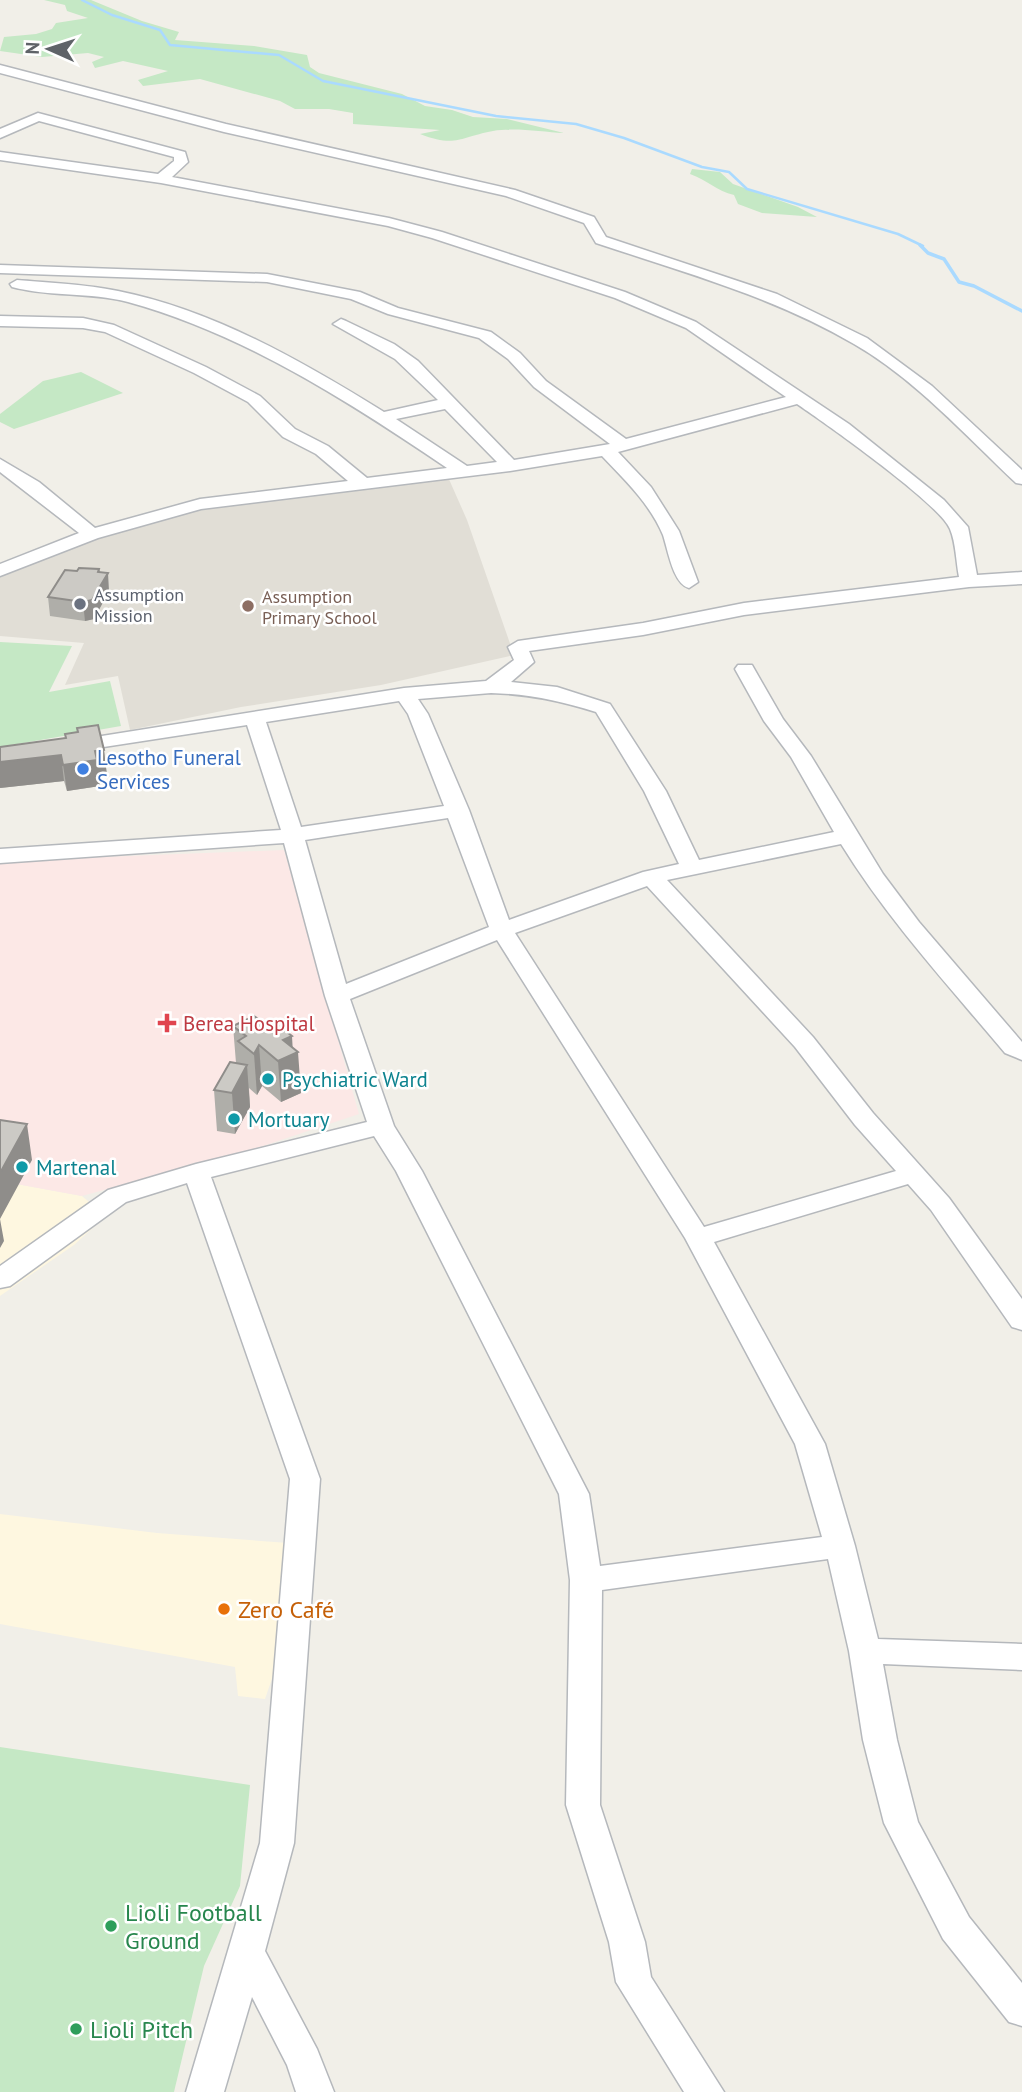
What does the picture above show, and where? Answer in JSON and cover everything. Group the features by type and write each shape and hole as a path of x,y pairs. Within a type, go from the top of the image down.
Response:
{"street":[{"path":"0,69 212,125 510,193 589,220 601,240 772,298 861,341 926,389 1022,478"},
{"path":"0,134 37,117 180,155 181,162 161,179"},
{"path":"0,156 161,179 389,222 438,235 620,295 691,325 853,436 945,512 959,527 969,581"},
{"path":"157,257 182,269 172,275"},
{"path":"1,281 172,275 241,276 304,284 355,295 393,311 485,335 514,355 540,384 615,447 670,531 689,582"},
{"path":"1,281 132,299 172,312 265,351 382,417 464,472"},
{"path":"0,321 83,323 109,328 200,370 254,399 289,433 322,450 362,483"},
{"path":"341,324 397,351 425,374 449,404 510,466"},
{"path":"0,569 92,534 200,504 510,466 615,447 801,398"},
{"path":"382,417 449,404"},
{"path":"0,464 33,485 92,534"},
{"path":"491,687 524,662 518,647 643,629 744,609 969,581 1022,578"},
{"path":"746,669 774,721 801,756 847,836 911,927 1022,1053"},
{"path":"46,751 404,694 491,687 528,688 558,693 603,708 636,757 693,870"},
{"path":"404,694 418,714 458,810 502,930 698,1238 810,1444 840,1546 865,1651 880,1740 901,1823 956,1928 1022,2010"},
{"path":"254,716 293,835 337,996 381,1126 409,1171 574,1494 586,1580 583,1805 627,1942 634,1982 705,2092"},
{"path":"0,856 259,840 458,810"},
{"path":"337,996 502,930 651,877 847,836"},
{"path":"651,877 804,1042 864,1119 940,1204 1022,1320"},
{"path":"0,1279 117,1196 196,1172 381,1126"},
{"path":"196,1172 305,1479 276,1843 205,2092"},
{"path":"698,1238 914,1174"},
{"path":"586,1580 840,1546"},
{"path":"865,1651 1022,1657"},
{"path":"247,1952 304,2061 316,2092"}],"shaded area":[{"name":"Assumption Primary School","path":"448,477 467,520 514,655 381,685 241,707 130,730 118,676 65,685 84,643 0,636 0,573 104,534 207,507"},
{"name":"Berea Hospital","path":"284,850 359,1114 263,1146 82,1196 0,1181 0,861"},
{"path":"0,1181 82,1196 106,1216 74,1245 0,1296"},
{"path":"0,1514 157,1533 288,1543 277,1664 265,1699 238,1696 235,1667 0,1624"}],"green space":[{"path":"44,0 91,0 142,21 179,32 175,40 254,46 307,55 310,67 319,73 402,94 425,106 452,110 473,117 507,119 564,133 501,130 458,140 442,140 420,134 440,130 353,124 353,113 329,109 295,109 280,101 200,79 143,86 138,80 168,71 123,61 95,68 92,62 104,57 88,53 42,57 0,51 4,37 36,34 52,29 56,23 88,18 67,11 65,5"},
{"path":"692,169 720,172 733,184 798,207 817,217 762,213 738,204 734,195 690,174"},
{"path":"81,372 123,393 14,429 0,422 0,414 43,381"},
{"path":"0,642 72,646 49,692 110,681 121,726 0,747"},
{"name":"Lioli Football Ground","path":"0,1747 250,1785 240,1886 204,1966 174,2092 0,2092"}],"building":[{"path":"79,568 99,569 98,572 108,573 92,600 83,602 48,597 65,570 77,571"},
{"path":"98,725 104,750 95,751 97,760 63,765 61,755 0,762 0,747 66,738 65,734 78,732 77,728"},
{"path":"254,1016 268,1026 275,1023 292,1036 283,1040 298,1052 278,1061 259,1045 254,1054 238,1041 246,1036 233,1026"},
{"path":"230,1062 247,1065 232,1093 214,1090"},
{"path":"0,1120 27,1124 0,1173"}],"waterway":[{"path":"82,0 112,15 160,30 170,45 279,55 323,81 496,116 576,124 624,138 702,167 729,172 747,189 898,234 923,246"},
{"path":"920,245 928,253 944,259 959,282 974,286 1022,311"}],"place":[{"name":"Assumption Mission","path":"80,604"},
{"name":"Assumption Primary School","path":"248,606"},
{"name":"Lesotho Funeral Services","path":"83,769"},
{"name":"Berea Hospital","path":"167,1023"},
{"name":"Psychiatric Ward","path":"268,1079"},
{"name":"Mortuary","path":"234,1119"},
{"name":"Martenal","path":"22,1167"},
{"name":"Zero Café","path":"224,1609"},
{"name":"Lioli Football Ground","path":"111,1926"},
{"name":"Lioli Pitch","path":"76,2029"}]}
